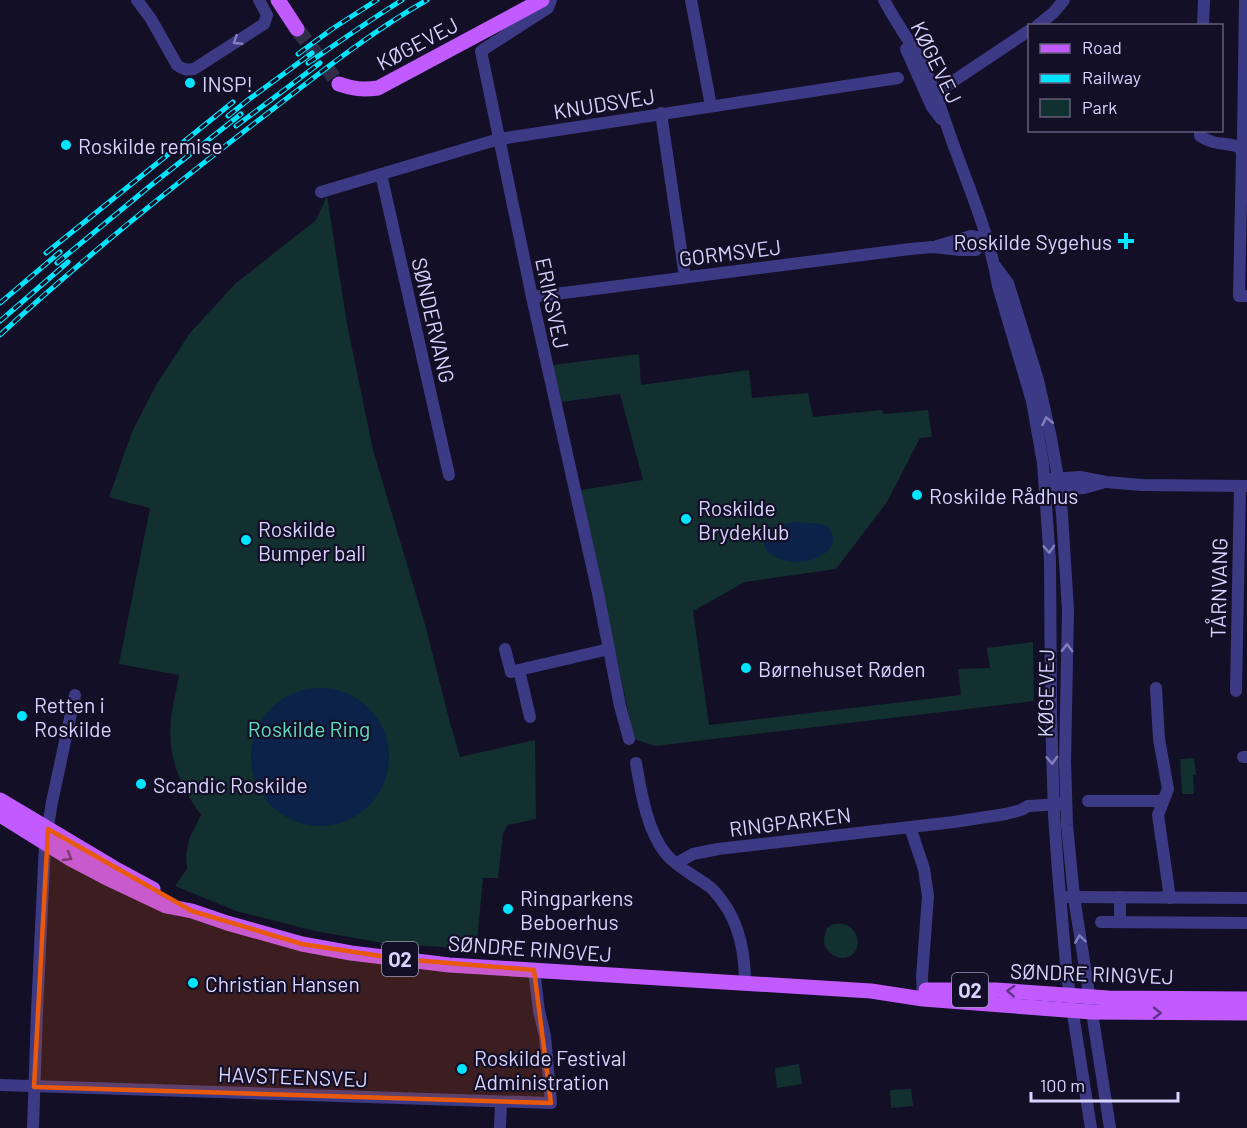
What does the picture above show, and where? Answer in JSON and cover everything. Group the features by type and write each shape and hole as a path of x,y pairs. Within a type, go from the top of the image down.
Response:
{"main road":[{"path":"278,0 297,29"},
{"name":"KØGEVEJ","path":"339,84 354,89 378,88 542,0"},
{"name":"SØNDRE RINGVEJ","path":"0,801 46,836"},
{"name":"SØNDRE RINGVEJ","path":"0,815 114,868 192,911 265,935 302,944 449,965 923,994 1072,1011"},
{"name":"SØNDRE RINGVEJ","path":"923,994 996,990 1089,996 1247,999"},
{"name":"O2","path":"1072,1011 1247,1013"}],"street":[{"path":"137,0 151,19 177,65 187,70 194,69 264,24 267,15 259,0"},
{"name":"ERIKSVEJ","path":"551,0 548,8 481,51 532,297 629,739"},
{"path":"691,0 711,106"},
{"name":"KØGEVEJ","path":"884,0 921,61 931,93 941,105 995,267 998,286 1032,401 1045,485 1050,561 1051,713 1060,804 1110,1128"},
{"path":"1039,24 1053,13 1064,0"},
{"path":"1203,0 1203,24"},
{"path":"1245,0 1243,139 1240,148 1242,155 1239,296 1247,296"},
{"path":"931,93 943,88 1028,31"},
{"name":"KNUDSVEJ","path":"321,192 499,139 898,78"},
{"path":"662,113 685,278"},
{"path":"1200,132 1200,136 1209,141 1240,148"},
{"name":"SØNDERVANG","path":"381,174 449,475"},
{"name":"GORMSVEJ","path":"532,297 933,247 971,236 986,239"},
{"name":"KØGEVEJ","path":"995,267 1008,283 1038,380 1059,484 1068,610 1065,761 1060,804 1060,897 1072,1011 1091,1128"},
{"path":"1045,485 1059,484 1084,488 1106,482 1244,486"},
{"name":"TÅRNVANG","path":"1236,691 1244,486"},
{"path":"505,649 511,672 609,649"},
{"path":"519,670 530,717"},
{"path":"1156,688 1159,739 1168,789 1158,815 1170,898"},
{"path":"33,1128 46,836 75,695"},
{"path":"636,763 650,825 666,854 712,889 735,922 742,943 745,983"},
{"path":"1088,801 1162,801"},
{"name":"RINGPARKEN","path":"677,863 693,854 718,849 955,822 1006,814 1034,805 1060,804"},
{"path":"910,827 924,869 928,896 922,977 923,994"},
{"path":"1060,897 1247,898"},
{"path":"1120,897 1120,922"},
{"path":"1101,922 1247,923"},
{"name":"HAVSTEENSVEJ","path":"0,1085 551,1103 545,1036 539,1011 534,970"},
{"path":"500,1128 501,1102"}],"highlighted area":[{"path":"48,829 192,911 302,944 400,959 534,970 551,1103 34,1087"}],"green space":[{"name":"Roskilde Ring","path":"327,196 347,324 373,450 426,628 460,757 535,740 536,819 508,825 503,833 498,878 483,878 476,951 383,943 315,931 236,911 175,886 187,869 186,855 189,839 201,815 186,792 173,757 171,717 179,675 119,664 150,508 109,497 132,432 156,385 190,333 235,284 316,220"},
{"path":"639,354 641,385 749,370 752,398 808,393 813,417 882,410 884,414 928,410 932,437 920,438 887,502 836,569 745,582 693,611 709,725 961,695 958,669 990,668 987,648 1033,642 1034,701 655,746 634,739 581,490 643,480 620,394 561,402 553,365"},
{"path":"1194,758 1196,775 1193,775 1194,794 1182,794 1180,759"},
{"path":"833,924 848,925 857,936 856,950 849,957 835,956 825,946 827,928"},
{"path":"799,1064 802,1084 777,1088 775,1068"},
{"path":"911,1089 913,1106 891,1108 890,1090"}],"water":[{"path":"796,522 829,527 833,538 827,551 816,558 796,562 785,561 770,554 764,546 767,536 780,526"},
{"path":"320,688 347,693 359,699 369,708 378,718 384,730 389,757 384,784 378,796 369,806 359,815 347,821 320,826 293,821 281,815 271,806 262,796 256,784 251,757 256,730 262,718 271,708 281,699 293,693"}],"tunnel":[{"path":"297,29 339,84"}],"railway":[{"path":"298,54 377,0"},
{"path":"308,63 402,0"},
{"path":"0,335 129,222 196,169 343,55 384,26 427,0"},
{"path":"228,116 312,53"},
{"path":"236,126 320,63"},
{"path":"46,253 233,102"},
{"path":"57,263 241,114"},
{"path":"0,303 60,252"},
{"path":"0,321 68,262"}],"place":[{"name":"INSP!","path":"190,83"},
{"name":"Roskilde remise","path":"66,145"},
{"name":"Roskilde Sygehus","path":"1126,241"},
{"name":"Roskilde Rådhus","path":"917,495"},
{"name":"Roskilde Brydeklub","path":"686,519"},
{"name":"Roskilde Bumper ball","path":"246,540"},
{"name":"Børnehuset Røden","path":"746,668"},
{"name":"Retten i Roskilde","path":"22,716"},
{"name":"Scandic Roskilde","path":"141,784"},
{"name":"Ringparkens Beboerhus","path":"508,909"},
{"name":"Christian Hansen","path":"193,983"},
{"name":"Roskilde Festival Administration","path":"462,1069"}]}
